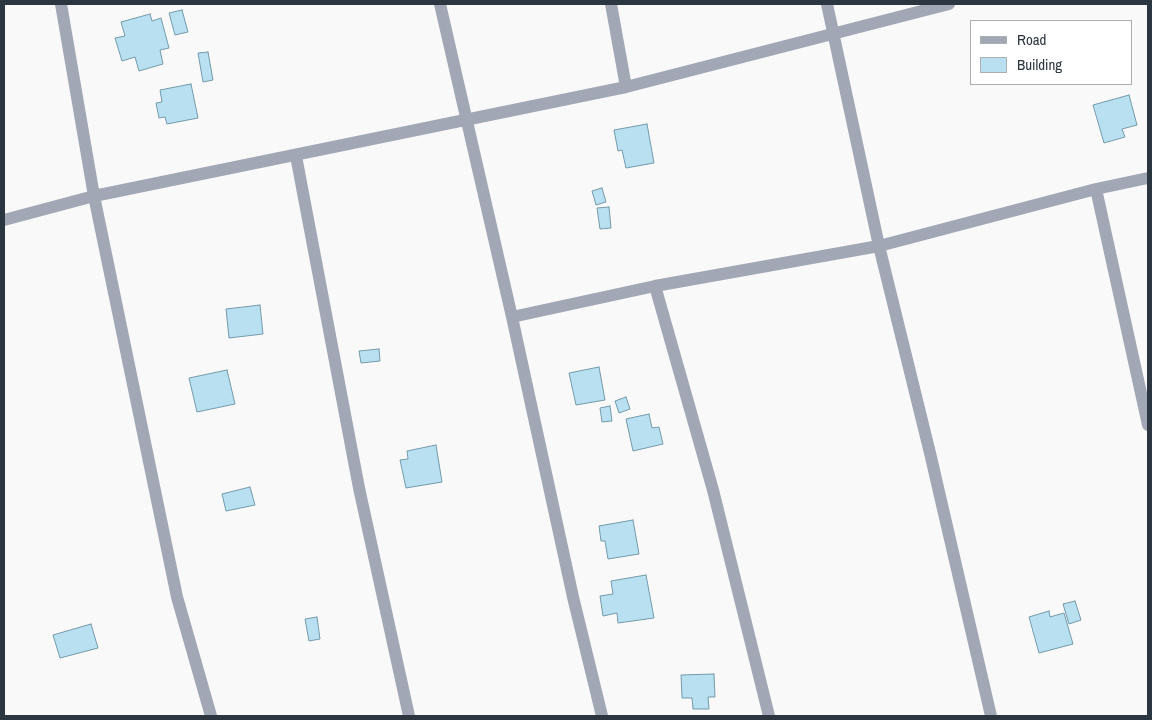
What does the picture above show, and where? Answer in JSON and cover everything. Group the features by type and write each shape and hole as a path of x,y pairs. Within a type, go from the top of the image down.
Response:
{"street":[{"path":"61,4 94,196 177,596 211,716"},
{"path":"440,4 512,317 572,597 602,716"},
{"path":"611,4 626,87"},
{"path":"827,4 879,246 930,452 991,716"},
{"path":"4,220 94,196 626,87 950,4"},
{"path":"296,156 359,488 409,716"},
{"path":"512,317 655,286 879,246 1096,189 1148,178"},
{"path":"1096,189 1148,425"},
{"path":"655,286 713,490 768,716"}],"building":[{"path":"182,10 188,32 175,35 169,13"},
{"path":"150,14 152,21 161,18 169,48 160,50 163,64 139,71 135,57 122,61 115,38 125,36 121,22"},
{"path":"208,52 213,80 203,82 198,53"},
{"path":"191,84 198,118 167,124 165,117 159,118 156,103 162,102 160,90"},
{"path":"1129,95 1137,125 1122,129 1125,137 1104,143 1093,105"},
{"path":"647,124 654,163 626,168 622,150 618,151 614,130"},
{"path":"602,188 606,202 596,205 592,191"},
{"path":"609,207 611,228 600,229 597,208"},
{"path":"260,305 263,334 229,338 226,309"},
{"path":"379,349 380,361 361,363 359,351"},
{"path":"599,367 605,400 576,405 569,373"},
{"path":"227,370 235,404 197,412 189,378"},
{"path":"626,397 630,409 619,413 615,401"},
{"path":"610,406 612,421 602,422 600,408"},
{"path":"649,414 652,428 659,427 663,444 633,451 626,419"},
{"path":"436,445 442,482 406,488 400,460 408,459 407,451"},
{"path":"250,487 255,505 226,511 222,494"},
{"path":"633,520 639,554 608,559 605,541 601,541 599,526"},
{"path":"646,575 654,618 618,623 617,613 603,616 600,596 613,594 611,581"},
{"path":"1075,601 1081,620 1069,624 1063,604"},
{"path":"1049,611 1050,617 1064,613 1073,644 1039,653 1029,617"},
{"path":"317,617 320,639 309,641 305,619"},
{"path":"91,624 98,648 60,658 53,635"},
{"path":"714,674 715,697 708,697 709,709 693,709 692,698 682,698 681,675"}]}
